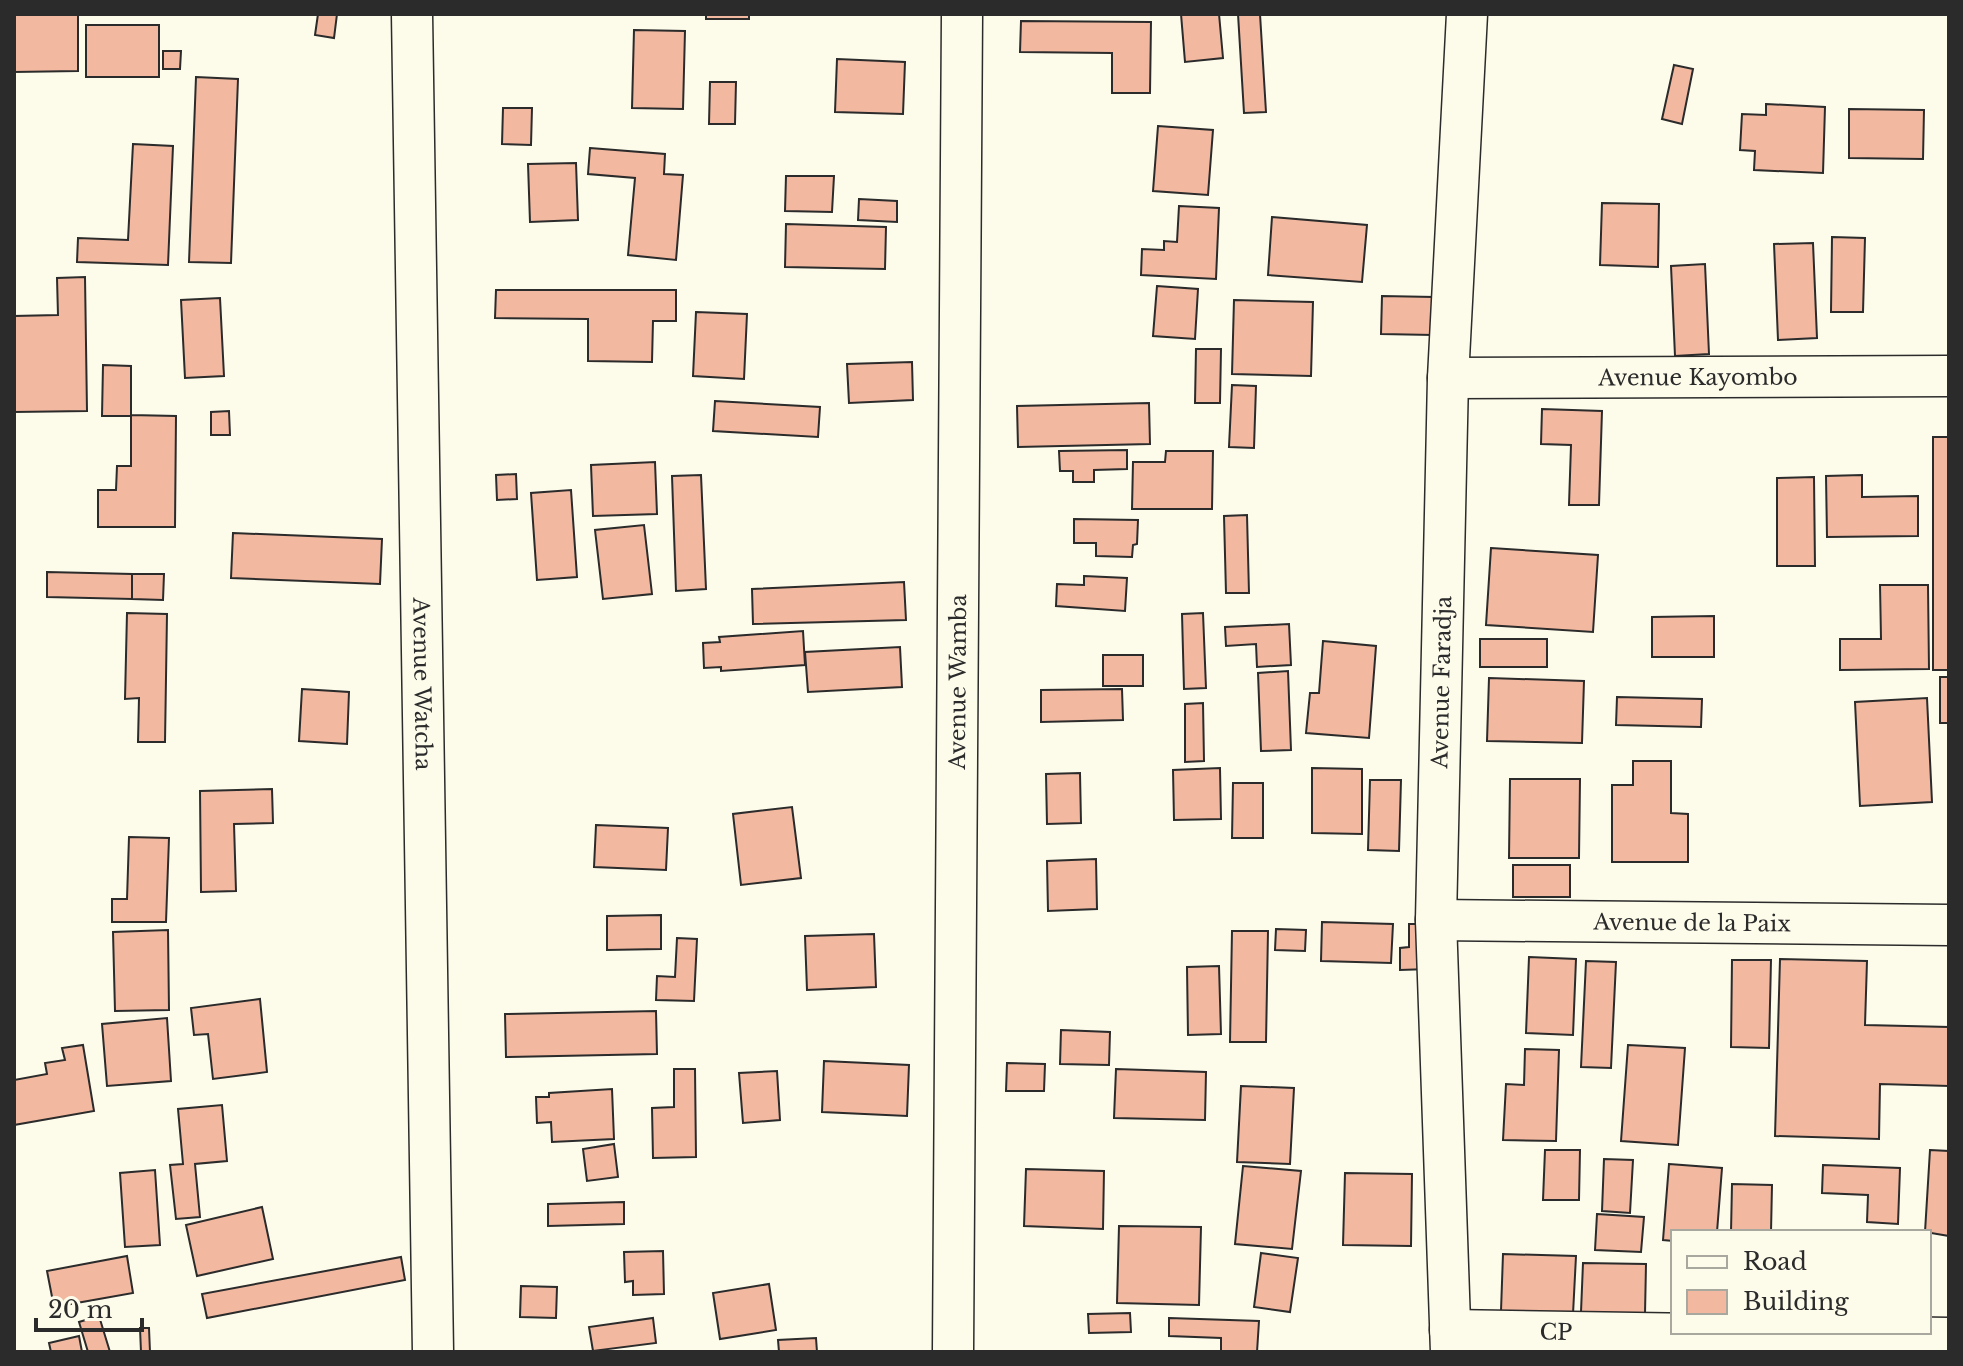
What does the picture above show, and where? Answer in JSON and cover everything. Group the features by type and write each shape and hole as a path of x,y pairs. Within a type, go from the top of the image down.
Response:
{"street":[{"name":"Avenue Watcha","path":"412,14 433,1352"},
{"name":"Avenue Wamba","path":"953,1352 962,14"},
{"name":"Avenue Faradja","path":"1450,1341 1436,920 1448,378 1467,14"},
{"name":"Avenue Kayombo","path":"1448,378 1949,376"},
{"name":"Avenue de la Paix","path":"1436,920 1949,925"},
{"name":"CP","path":"1450,1341 1949,1338"}],"building":[{"path":"14,14 78,14 78,71 14,72"},
{"path":"318,14 337,14 334,38 315,35"},
{"path":"706,14 749,14 749,19 706,19"},
{"path":"1181,14 1219,14 1223,58 1185,62"},
{"path":"1238,14 1260,14 1266,112 1244,113"},
{"path":"1021,21 1151,22 1150,93 1112,93 1112,53 1020,52"},
{"path":"86,25 159,25 159,77 86,77"},
{"path":"634,30 685,31 683,109 632,108"},
{"path":"163,51 181,51 180,69 163,69"},
{"path":"837,59 905,62 903,114 835,112"},
{"path":"1674,65 1693,69 1682,124 1662,119"},
{"path":"196,77 238,79 231,263 189,262"},
{"path":"710,82 736,82 735,124 709,124"},
{"path":"1766,104 1825,107 1823,173 1754,170 1755,151 1740,150 1742,114 1766,115"},
{"path":"503,108 532,108 531,145 502,144"},
{"path":"1849,109 1924,110 1923,159 1849,158"},
{"path":"1158,126 1213,130 1208,195 1153,191"},
{"path":"133,144 173,146 168,265 77,262 78,238 128,240"},
{"path":"590,148 665,154 664,174 683,175 676,260 628,255 635,178 588,174"},
{"path":"576,163 578,220 530,222 528,164"},
{"path":"786,176 834,176 832,212 785,211"},
{"path":"859,199 897,201 897,222 858,220"},
{"path":"1602,203 1659,204 1658,267 1600,265"},
{"path":"1179,206 1219,208 1216,279 1141,275 1142,249 1164,250 1164,241 1177,242"},
{"path":"1272,217 1367,225 1362,282 1268,275"},
{"path":"786,224 886,227 885,269 785,267"},
{"path":"1832,237 1865,238 1863,312 1831,312"},
{"path":"1813,243 1817,338 1778,340 1774,244"},
{"path":"1705,264 1709,354 1675,356 1671,266"},
{"path":"85,277 87,411 14,412 14,316 58,315 57,278"},
{"path":"1157,286 1198,289 1195,339 1153,336"},
{"path":"496,290 676,290 676,321 653,321 652,362 588,361 588,319 495,318"},
{"path":"1382,296 1434,297 1433,335 1381,334"},
{"path":"220,298 224,376 185,378 181,300"},
{"path":"1234,300 1313,302 1311,376 1232,374"},
{"path":"696,312 747,314 744,379 693,376"},
{"path":"1196,349 1221,349 1220,403 1195,403"},
{"path":"912,362 913,400 849,403 847,364"},
{"path":"103,365 131,366 131,415 176,416 175,527 98,527 98,490 116,490 117,466 131,466 131,416 102,416"},
{"path":"1232,385 1256,386 1254,448 1229,447"},
{"path":"715,401 820,407 818,437 713,431"},
{"path":"1149,403 1150,444 1018,447 1017,406"},
{"path":"1542,409 1602,411 1599,505 1569,505 1571,445 1541,444"},
{"path":"229,411 230,435 211,435 211,412"},
{"path":"1933,437 1949,437 1949,670 1933,670"},
{"path":"1127,450 1127,469 1094,470 1094,482 1073,482 1073,471 1060,471 1059,451"},
{"path":"1166,451 1213,451 1212,509 1132,509 1133,462 1165,462"},
{"path":"655,462 657,514 593,516 591,465"},
{"path":"516,474 517,499 497,500 496,475"},
{"path":"701,475 706,589 676,591 672,476"},
{"path":"1862,475 1862,497 1918,496 1918,536 1827,537 1826,476"},
{"path":"1814,477 1815,566 1777,566 1777,478"},
{"path":"571,490 577,577 537,580 531,493"},
{"path":"1247,515 1249,593 1226,593 1224,516"},
{"path":"1074,519 1138,520 1137,544 1133,545 1132,557 1096,556 1096,543 1074,543"},
{"path":"644,525 652,594 603,599 595,530"},
{"path":"233,533 382,539 380,584 231,578"},
{"path":"1491,548 1598,555 1593,632 1486,625"},
{"path":"47,572 132,574 132,599 47,597"},
{"path":"132,574 164,574 163,600 132,599"},
{"path":"1084,576 1127,578 1125,611 1056,606 1057,584 1084,585"},
{"path":"904,582 906,620 753,624 752,589"},
{"path":"1880,585 1928,585 1929,669 1840,670 1840,639 1881,639"},
{"path":"127,613 167,614 165,742 138,742 139,698 125,699"},
{"path":"1203,613 1206,688 1184,689 1182,614"},
{"path":"1714,616 1714,657 1652,657 1652,617"},
{"path":"1289,624 1291,665 1257,667 1256,644 1226,646 1225,627"},
{"path":"803,631 805,665 721,671 721,667 704,668 703,643 720,642 719,637"},
{"path":"1480,639 1547,639 1547,667 1480,667"},
{"path":"1323,641 1376,646 1369,738 1306,733 1310,693 1319,693"},
{"path":"900,647 902,687 808,692 805,652"},
{"path":"1103,655 1143,655 1143,686 1103,686"},
{"path":"1288,671 1291,750 1261,751 1258,673"},
{"path":"1940,677 1949,677 1949,723 1940,723"},
{"path":"1489,678 1584,681 1582,743 1487,741"},
{"path":"302,689 349,692 347,744 299,741"},
{"path":"1122,689 1123,720 1041,722 1041,690"},
{"path":"1617,697 1702,699 1701,727 1616,725"},
{"path":"1927,698 1932,802 1860,806 1855,702"},
{"path":"1203,703 1204,761 1185,762 1185,704"},
{"path":"1633,761 1671,761 1671,813 1688,814 1688,862 1612,862 1612,785 1633,785"},
{"path":"1220,768 1221,819 1174,820 1173,770"},
{"path":"1312,768 1362,769 1362,834 1312,833"},
{"path":"1080,773 1081,823 1047,824 1046,774"},
{"path":"1510,779 1580,779 1579,858 1509,858"},
{"path":"1370,780 1401,780 1399,851 1368,850"},
{"path":"1233,783 1263,783 1263,838 1232,838"},
{"path":"272,789 273,823 234,824 236,891 201,892 200,791"},
{"path":"792,807 801,878 741,885 733,814"},
{"path":"596,825 668,828 666,870 594,867"},
{"path":"129,837 169,838 166,922 112,922 112,899 127,899"},
{"path":"1096,859 1097,909 1048,911 1047,861"},
{"path":"1513,865 1570,865 1570,897 1513,897"},
{"path":"661,915 661,949 607,950 607,916"},
{"path":"1322,922 1393,924 1391,963 1321,961"},
{"path":"1409,924 1429,924 1429,969 1400,970 1400,948 1409,947"},
{"path":"1276,929 1306,930 1305,951 1275,950"},
{"path":"168,930 169,1010 115,1011 113,932"},
{"path":"1232,931 1268,931 1266,1042 1230,1042"},
{"path":"874,934 876,987 807,990 805,936"},
{"path":"677,938 697,939 694,1001 656,1000 657,976 675,977"},
{"path":"1529,957 1576,959 1573,1035 1526,1033"},
{"path":"1780,959 1867,961 1865,1025 1949,1027 1949,1086 1880,1084 1879,1139 1775,1136"},
{"path":"1732,960 1771,960 1769,1048 1731,1047"},
{"path":"1586,961 1616,962 1611,1068 1581,1067"},
{"path":"1219,966 1221,1034 1188,1035 1187,967"},
{"path":"260,999 267,1072 213,1079 208,1034 194,1035 191,1008"},
{"path":"656,1011 657,1054 506,1057 505,1014"},
{"path":"167,1018 171,1081 107,1086 102,1024"},
{"path":"1061,1030 1110,1032 1109,1065 1060,1064"},
{"path":"83,1045 94,1111 14,1125 14,1080 47,1074 45,1063 65,1060 62,1048"},
{"path":"1628,1045 1685,1048 1678,1145 1621,1141"},
{"path":"1525,1049 1559,1050 1556,1141 1503,1140 1506,1084 1524,1085"},
{"path":"824,1061 909,1065 907,1116 822,1112"},
{"path":"1007,1063 1045,1064 1044,1091 1006,1091"},
{"path":"674,1069 695,1069 696,1157 653,1158 652,1108 674,1107"},
{"path":"1116,1069 1206,1072 1205,1120 1114,1118"},
{"path":"777,1071 780,1120 743,1123 739,1073"},
{"path":"1241,1086 1294,1088 1290,1164 1237,1162"},
{"path":"612,1089 614,1139 552,1142 551,1122 537,1123 536,1097 549,1097 549,1093"},
{"path":"222,1105 227,1161 195,1164 200,1217 176,1219 170,1165 183,1164 178,1109"},
{"path":"614,1144 618,1177 587,1181 583,1149"},
{"path":"1545,1150 1580,1150 1579,1200 1543,1200"},
{"path":"1930,1150 1949,1151 1949,1236 1925,1230"},
{"path":"1604,1159 1633,1160 1630,1213 1602,1211"},
{"path":"1669,1164 1722,1168 1717,1230 1671,1230 1671,1241 1663,1240"},
{"path":"1823,1165 1900,1168 1898,1224 1867,1222 1868,1195 1822,1193"},
{"path":"1243,1166 1301,1171 1292,1249 1235,1244"},
{"path":"1026,1169 1104,1171 1103,1229 1024,1226"},
{"path":"155,1170 160,1245 125,1247 120,1173"},
{"path":"1345,1173 1412,1174 1411,1246 1343,1245"},
{"path":"1732,1184 1772,1185 1771,1230 1731,1230"},
{"path":"624,1202 624,1224 548,1226 548,1204"},
{"path":"262,1207 273,1259 197,1276 186,1225"},
{"path":"1597,1214 1644,1217 1641,1252 1595,1250"},
{"path":"1119,1226 1201,1227 1199,1305 1117,1303"},
{"path":"663,1251 664,1294 633,1295 633,1281 625,1282 624,1252"},
{"path":"1261,1253 1298,1258 1290,1312 1254,1307"},
{"path":"1503,1254 1576,1256 1573,1314 1501,1311"},
{"path":"127,1256 133,1293 54,1307 47,1271"},
{"path":"401,1257 405,1280 207,1318 202,1294"},
{"path":"1583,1263 1646,1264 1645,1314 1581,1312"},
{"path":"769,1284 776,1330 720,1339 713,1293"},
{"path":"521,1286 557,1287 556,1318 520,1317"},
{"path":"1130,1313 1131,1332 1089,1333 1088,1314"},
{"path":"99,1316 110,1352 88,1352 79,1322"},
{"path":"653,1318 656,1343 593,1351 589,1327"},
{"path":"1169,1318 1259,1321 1257,1352 1221,1352 1221,1338 1169,1336"},
{"path":"140,1328 149,1328 150,1352 141,1352"},
{"path":"79,1336 82,1352 51,1352 49,1343"},
{"path":"816,1338 817,1352 779,1352 778,1340"}]}
